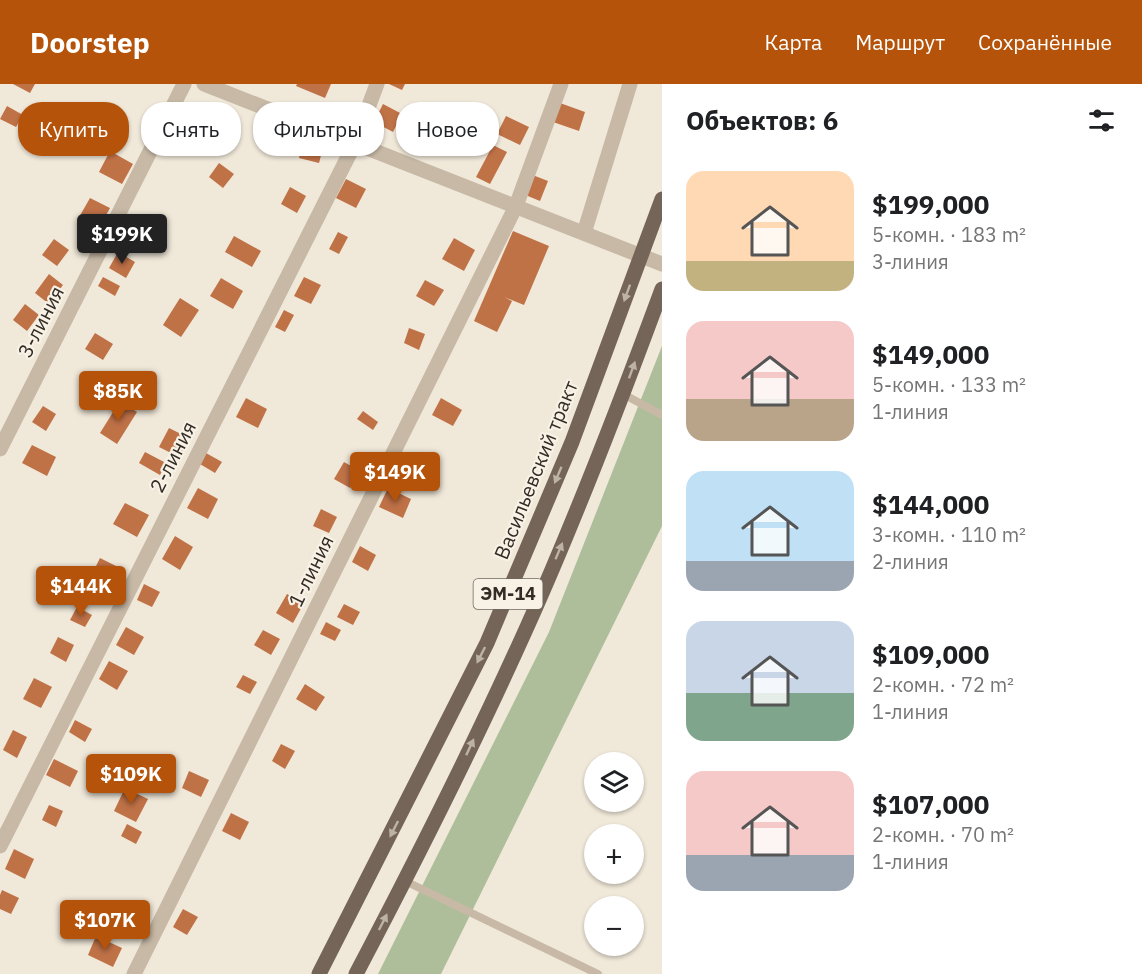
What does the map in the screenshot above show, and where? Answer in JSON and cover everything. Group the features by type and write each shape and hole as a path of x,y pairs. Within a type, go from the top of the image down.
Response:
{"main road":[{"name":"Васильевский тракт","path":"319,974 487,643 572,442 662,199"},
{"name":"ЭМ-14","path":"356,974 405,880 527,627 603,447 662,289"}],"street":[{"name":"3-линия","path":"0,449 184,84"},
{"path":"204,84 253,103"},
{"name":"2-линия","path":"370,102 377,84"},
{"name":"1-линия","path":"134,974 516,206 561,84"},
{"path":"584,232 630,84"},
{"path":"384,154 662,264"},
{"name":"2-линия","path":"0,846 348,156"}],"lane":[{"path":"623,394 662,415"},
{"path":"405,880 598,974"}],"green space":[{"path":"662,346 662,526 441,974 378,974 549,632"}],"building":[{"path":"13,84 35,84 30,93"},
{"path":"297,84 331,84 325,98 296,86"},
{"path":"389,84 405,84 402,90"},
{"path":"560,103 585,112 579,131 553,122"},
{"path":"384,105 396,111 396,126 393,132 384,127"},
{"path":"7,106 18,112 16,127 0,119"},
{"path":"506,116 529,127 520,145 499,135"},
{"path":"499,148 507,152 490,184 476,177 487,156 499,156"},
{"path":"107,156 119,156 133,164 122,184 99,172"},
{"path":"299,156 321,156 319,163 299,158"},
{"path":"219,163 234,174 223,188 209,177"},
{"path":"530,174 548,181 540,201 523,194"},
{"path":"346,179 366,189 356,208 336,198"},
{"path":"290,187 306,196 297,213 281,204"},
{"path":"90,198 110,208 98,230 78,219"},
{"path":"513,231 549,246 524,305 504,297 512,301 497,332 474,321"},
{"path":"338,232 348,237 339,254 329,249"},
{"path":"234,236 261,251 252,267 225,252"},
{"path":"454,238 475,250 464,271 442,259"},
{"path":"54,239 69,250 57,266 42,255"},
{"path":"118,252 135,262 126,278 109,268"},
{"path":"49,274 63,285 49,304 35,293"},
{"path":"103,277 120,286 115,296 98,286"},
{"path":"304,277 321,285 311,304 294,296"},
{"path":"221,278 243,291 233,309 210,296"},
{"path":"425,280 444,290 434,306 416,296"},
{"path":"180,298 199,310 181,337 163,325"},
{"path":"25,304 39,315 27,331 13,320"},
{"path":"284,310 294,315 285,332 275,327"},
{"path":"409,328 425,334 419,350 404,343"},
{"path":"95,333 113,344 103,360 85,349"},
{"path":"246,398 267,409 258,428 236,417"},
{"path":"441,398 462,410 453,426 432,415"},
{"path":"120,401 137,412 117,444 100,433"},
{"path":"43,406 56,414 46,431 32,422"},
{"path":"363,411 378,422 373,430 357,419"},
{"path":"169,428 189,438 179,457 159,447"},
{"path":"32,445 56,457 47,476 22,463"},
{"path":"145,452 166,463 160,475 139,463"},
{"path":"206,453 222,462 215,473 200,464"},
{"path":"344,462 360,471 350,488 334,479"},
{"path":"198,488 218,499 208,519 187,508"},
{"path":"388,488 411,499 403,518 379,507"},
{"path":"125,503 149,515 137,537 113,524"},
{"path":"321,509 337,517 329,533 313,526"},
{"path":"175,536 193,547 180,570 162,559"},
{"path":"360,546 376,555 368,571 352,562"},
{"path":"100,558 120,568 113,580 94,570"},
{"path":"144,584 160,592 152,607 137,600"},
{"path":"287,594 304,603 293,623 276,613"},
{"path":"344,604 360,612 353,625 337,617"},
{"path":"77,607 92,615 85,627 70,620"},
{"path":"326,622 341,630 335,641 320,634"},
{"path":"126,627 144,637 134,655 116,645"},
{"path":"263,630 280,639 271,655 254,645"},
{"path":"58,637 74,645 66,662 50,653"},
{"path":"109,661 128,671 117,690 99,679"},
{"path":"243,675 257,682 250,694 236,687"},
{"path":"34,678 52,687 41,708 23,699"},
{"path":"305,684 325,697 316,711 296,699"},
{"path":"75,720 92,729 85,742 69,732"},
{"path":"13,730 27,737 17,758 3,750"},
{"path":"281,744 295,751 285,769 272,761"},
{"path":"54,759 78,771 70,787 46,775"},
{"path":"189,771 209,780 201,797 182,788"},
{"path":"125,788 148,799 136,822 114,811"},
{"path":"49,805 63,811 56,827 42,820"},
{"path":"231,813 249,822 240,840 222,831"},
{"path":"127,824 142,832 136,844 121,836"},
{"path":"14,849 34,859 25,879 5,869"},
{"path":"2,890 19,898 11,914 0,909"},
{"path":"183,909 198,917 187,935 173,927"},
{"path":"96,936 122,948 113,967 88,955"}]}
